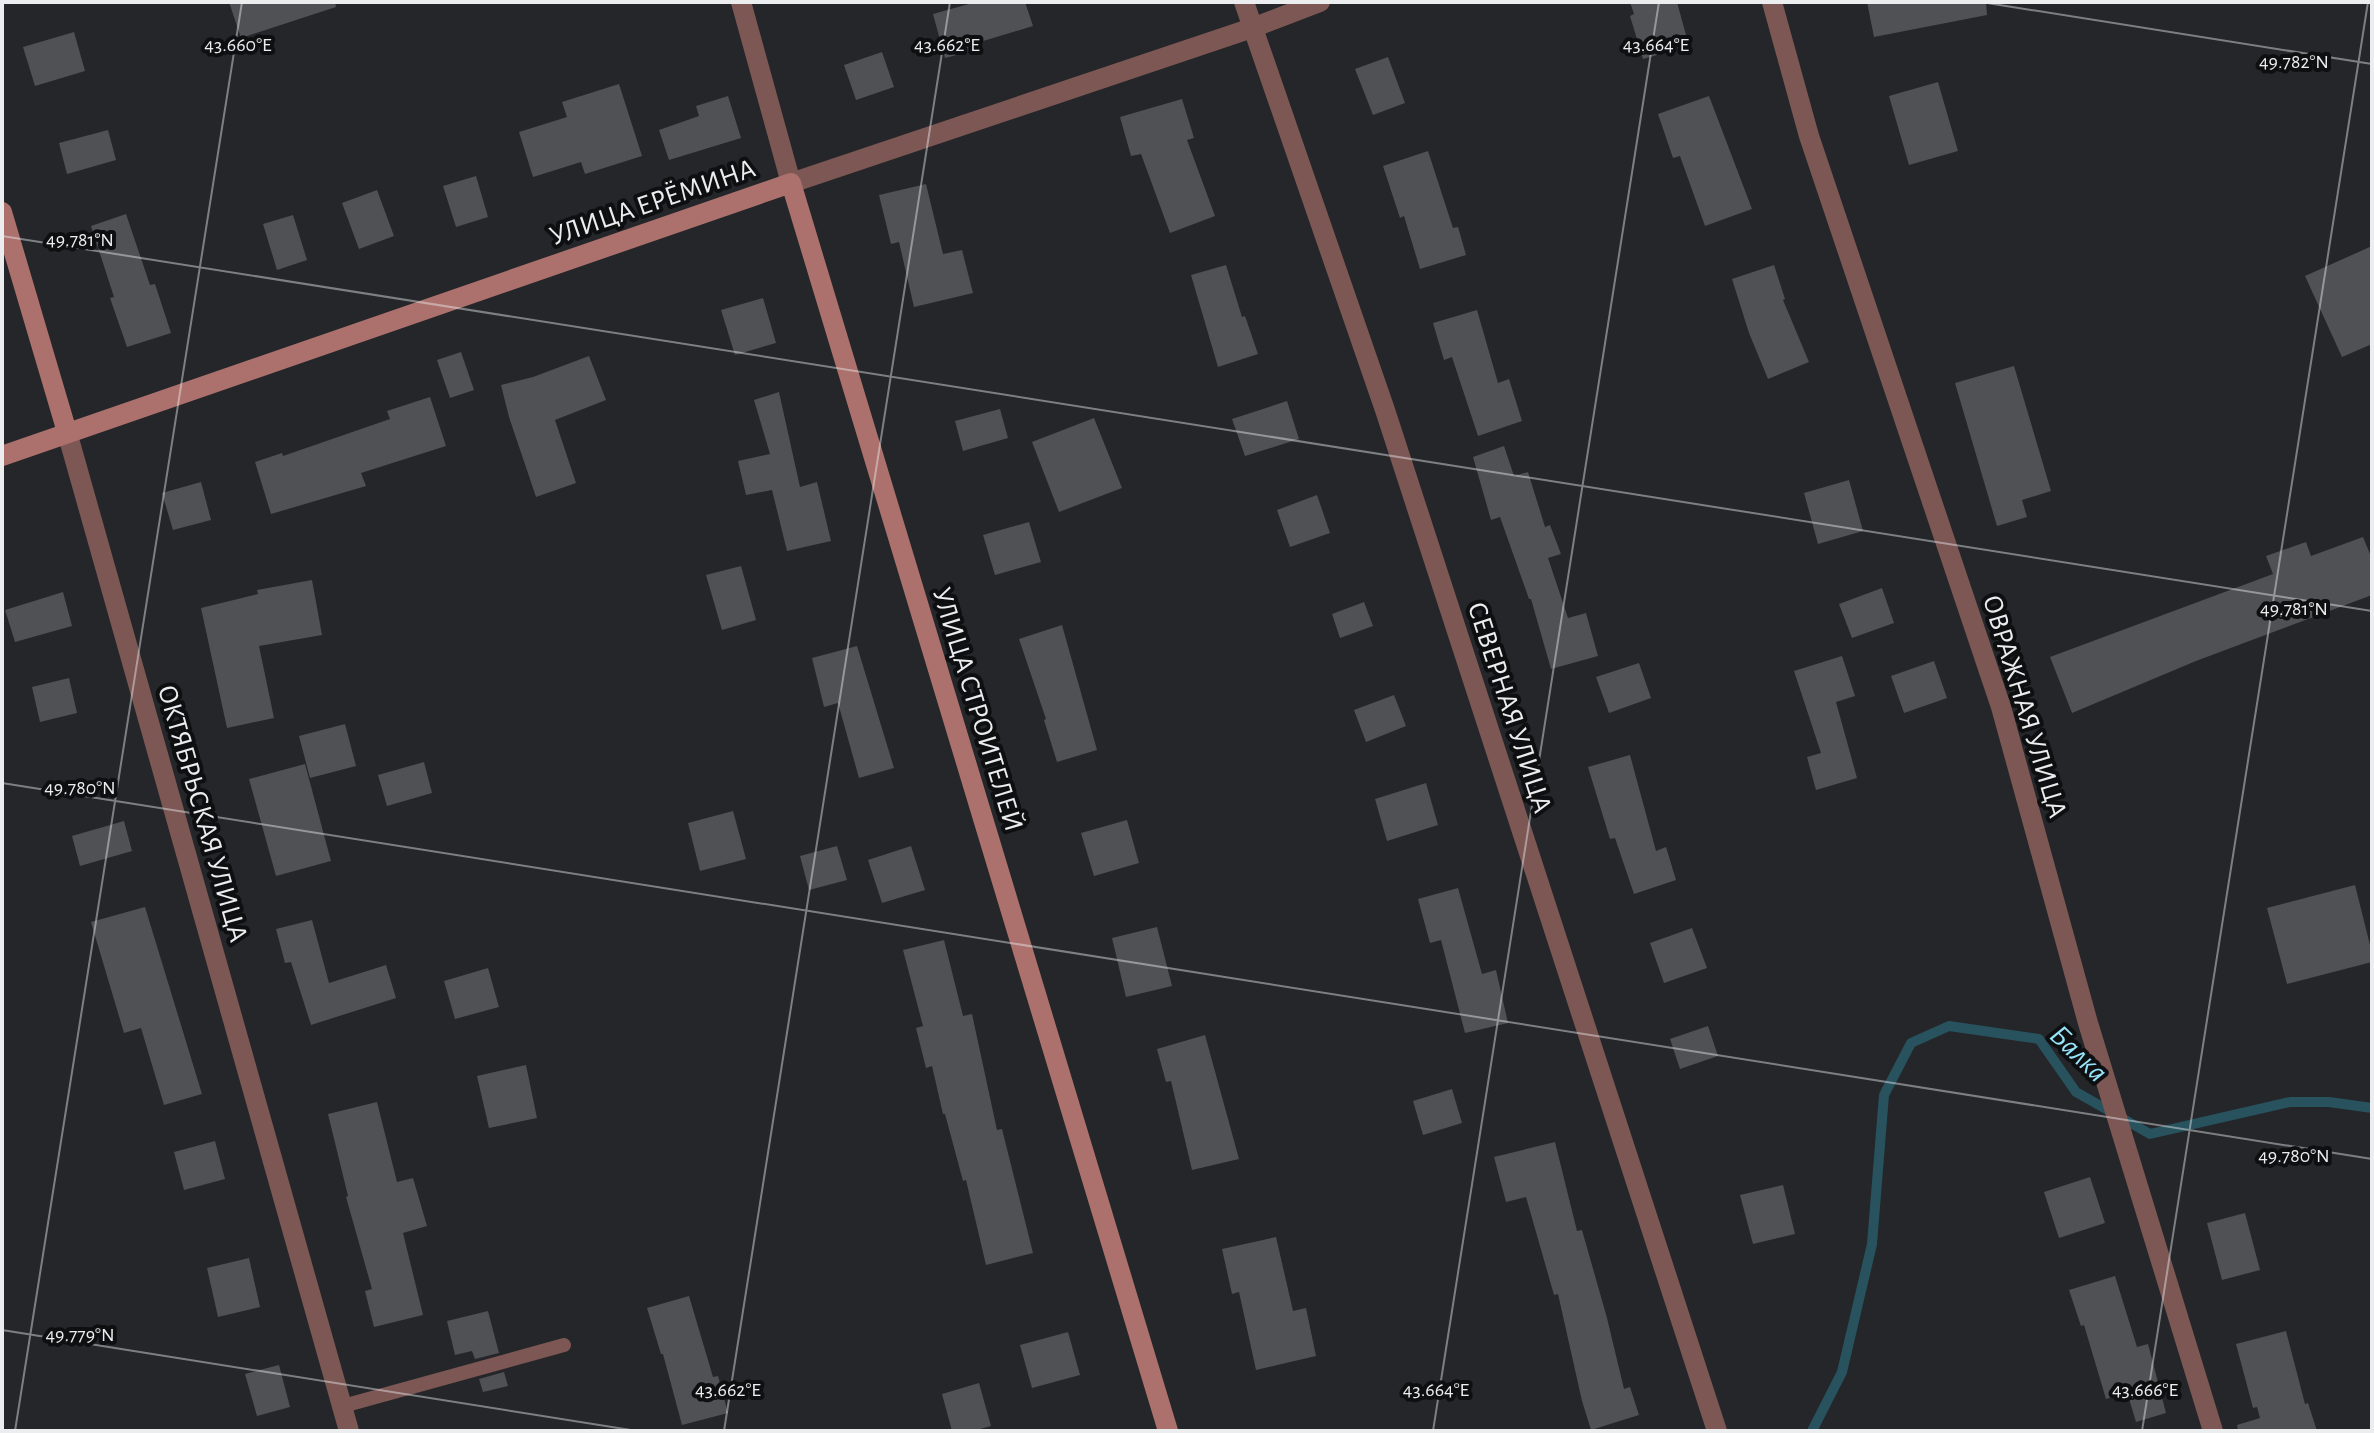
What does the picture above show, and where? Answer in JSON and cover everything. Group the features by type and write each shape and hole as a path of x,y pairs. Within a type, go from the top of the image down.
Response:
{"street":[{"name":"УЛИЦА СТРОИТЕЛЕЙ","path":"741,2 791,183 1168,1431"},
{"name":"СЕВЕРНАЯ УЛИЦА","path":"1244,2 1385,410 1717,1431"},
{"name":"УЛИЦА ЕРЁМИНА","path":"2,456 791,183 1252,28 1320,2"},
{"name":"ОВРАЖНАЯ УЛИЦА","path":"1772,2 1809,136 2001,707 2088,1023 2213,1431"},
{"name":"ОКТЯБРЬСКАЯ УЛИЦА","path":"2,212 349,1431"}],"lane":[{"path":"343,1406 564,1345"}],"building":[{"path":"229,2 335,2 336,7 241,38"},
{"path":"976,2 1025,2 1033,26 970,45 972,51 945,58 933,14"},
{"path":"1630,2 1677,2 1689,46 1643,59 1630,16 1634,14"},
{"path":"1867,2 1986,2 1987,15 1874,37"},
{"path":"74,32 85,71 35,86 23,47"},
{"path":"882,52 894,87 856,100 844,65"},
{"path":"1388,57 1405,103 1373,115 1355,69"},
{"path":"1938,82 1958,151 1909,165 1889,96"},
{"path":"619,84 642,156 585,174 581,162 533,177 519,132 567,117 562,102"},
{"path":"728,96 741,138 669,160 659,130 699,116 696,106"},
{"path":"1709,96 1752,209 1705,226 1680,156 1673,158 1658,114"},
{"path":"1182,99 1194,138 1187,140 1215,216 1170,233 1141,154 1131,156 1120,117"},
{"path":"108,130 116,160 67,174 59,143"},
{"path":"1428,151 1453,228 1458,227 1466,255 1420,269 1404,216 1400,218 1383,166"},
{"path":"476,176 488,217 456,227 443,186"},
{"path":"926,184 943,254 962,250 973,293 914,307 899,242 891,244 879,195"},
{"path":"377,190 394,236 359,249 342,203"},
{"path":"126,214 150,285 155,284 171,333 127,347 91,226"},
{"path":"293,215 307,260 277,270 263,224"},
{"path":"2372,246 2372,344 2342,357 2305,276"},
{"path":"1226,265 1242,317 1245,316 1258,354 1218,367 1191,275"},
{"path":"1774,265 1783,300 1809,362 1768,379 1732,279"},
{"path":"763,298 776,343 735,355 721,310"},
{"path":"1477,310 1498,383 1509,379 1522,421 1478,436 1452,357 1444,360 1433,323"},
{"path":"461,352 474,390 450,398 437,360"},
{"path":"589,356 606,400 555,420 576,483 536,497 501,385 533,377"},
{"path":"2014,366 2051,491 2022,500 2027,517 1997,526 1955,383"},
{"path":"779,392 800,487 817,482 831,541 787,551 772,490 746,495 738,461 770,454 754,400"},
{"path":"430,397 446,446 361,473 366,486 271,514 255,462 282,453 283,456 390,419 387,411"},
{"path":"1287,401 1299,439 1245,456 1232,419"},
{"path":"1000,409 1008,438 963,451 955,421"},
{"path":"1094,418 1122,488 1059,512 1032,442"},
{"path":"1504,446 1514,476 1528,472 1545,527 1550,525 1561,554 1548,558 1568,618 1586,613 1598,656 1551,669 1531,599 1500,517 1491,520 1473,457"},
{"path":"1849,480 1863,531 1818,544 1804,493"},
{"path":"201,482 211,520 173,530 162,493"},
{"path":"1317,495 1330,533 1290,547 1277,510"},
{"path":"1029,522 1041,562 995,575 983,535"},
{"path":"2363,537 2372,559 2372,595 2196,661 2072,713 2050,657 2273,574 2266,556 2306,542 2311,556"},
{"path":"741,566 756,620 722,630 706,575"},
{"path":"312,580 322,635 259,646 274,718 227,728 201,608 258,594 257,590"},
{"path":"1882,588 1894,623 1852,638 1839,604"},
{"path":"63,592 72,626 15,642 5,610"},
{"path":"1364,602 1373,626 1340,638 1332,614"},
{"path":"1062,625 1097,750 1057,762 1019,639"},
{"path":"857,646 894,768 859,778 838,703 824,707 812,658"},
{"path":"1842,656 1855,696 1836,702 1857,778 1816,790 1807,757 1821,753 1794,671"},
{"path":"1934,661 1947,698 1904,713 1891,676"},
{"path":"1639,663 1651,698 1609,713 1596,677"},
{"path":"69,678 77,713 40,722 32,687"},
{"path":"1394,695 1406,726 1366,742 1354,710"},
{"path":"345,724 356,766 310,778 299,736"},
{"path":"1630,755 1656,851 1666,847 1676,880 1634,894 1615,838 1610,839 1588,767"},
{"path":"424,762 432,793 387,806 378,775"},
{"path":"305,764 331,861 276,876 249,779"},
{"path":"1426,783 1438,825 1387,841 1375,799"},
{"path":"733,811 746,859 700,871 688,823"},
{"path":"1127,820 1139,863 1094,876 1081,833"},
{"path":"124,821 132,851 80,866 72,836"},
{"path":"837,846 847,880 809,890 800,856"},
{"path":"911,846 925,890 882,903 868,860"},
{"path":"2355,885 2372,962 2287,984 2267,908"},
{"path":"1458,888 1482,974 1496,970 1508,1023 1465,1033 1441,940 1430,943 1418,899"},
{"path":"145,907 202,1094 164,1105 141,1028 124,1033 91,922"},
{"path":"312,920 329,983 386,965 396,998 311,1025 291,962 285,963 276,929"},
{"path":"1157,927 1172,986 1126,997 1112,938"},
{"path":"1692,928 1707,968 1664,983 1650,943"},
{"path":"944,940 963,1016 972,1014 997,1130 1002,1129 1033,1253 986,1265 966,1180 963,1181 943,1114 932,1066 926,1068 916,1028 923,1026 903,950"},
{"path":"488,968 499,1007 455,1019 444,981"},
{"path":"1708,1026 1718,1056 1680,1069 1670,1039"},
{"path":"1205,1035 1239,1159 1192,1170 1171,1081 1166,1082 1157,1049"},
{"path":"526,1065 537,1118 489,1128 477,1076"},
{"path":"1452,1089 1462,1123 1423,1135 1413,1101"},
{"path":"377,1102 397,1182 413,1178 427,1226 403,1233 423,1315 374,1327 365,1291 372,1289 346,1197 328,1114"},
{"path":"215,1141 225,1179 184,1190 174,1152"},
{"path":"1555,1142 1577,1231 1582,1230 1624,1389 1630,1387 1639,1415 1591,1430 1558,1294 1554,1295 1526,1197 1506,1202 1494,1157"},
{"path":"2090,1177 2105,1223 2059,1238 2044,1192"},
{"path":"1783,1185 1795,1234 1753,1244 1740,1195"},
{"path":"2245,1213 2260,1270 2222,1280 2207,1223"},
{"path":"1276,1237 1293,1311 1306,1308 1316,1356 1256,1370 1239,1292 1232,1294 1222,1249"},
{"path":"249,1258 260,1307 218,1317 207,1268"},
{"path":"2115,1276 2137,1347 2148,1344 2166,1413 2136,1422 2127,1392 2106,1399 2084,1325 2081,1326 2069,1290"},
{"path":"689,1296 713,1377 718,1376 728,1413 682,1425 647,1308"},
{"path":"488,1311 499,1353 475,1359 472,1351 455,1355 447,1321"},
{"path":"2286,1331 2305,1404 2308,1403 2317,1431 2238,1431 2237,1425 2260,1418 2257,1407 2253,1408 2236,1344"},
{"path":"1068,1332 1080,1375 1032,1388 1020,1345"},
{"path":"279,1365 290,1407 257,1416 245,1374"},
{"path":"504,1372 508,1386 483,1392 479,1379"},
{"path":"979,1383 991,1426 973,1431 952,1431 942,1394"}],"waterway":[{"name":"Балка","path":"1812,1431 1842,1372 1872,1244 1884,1095 1911,1043 1949,1026 2039,1039 2076,1092 2150,1134 2290,1102 2329,1102 2372,1108"}]}
